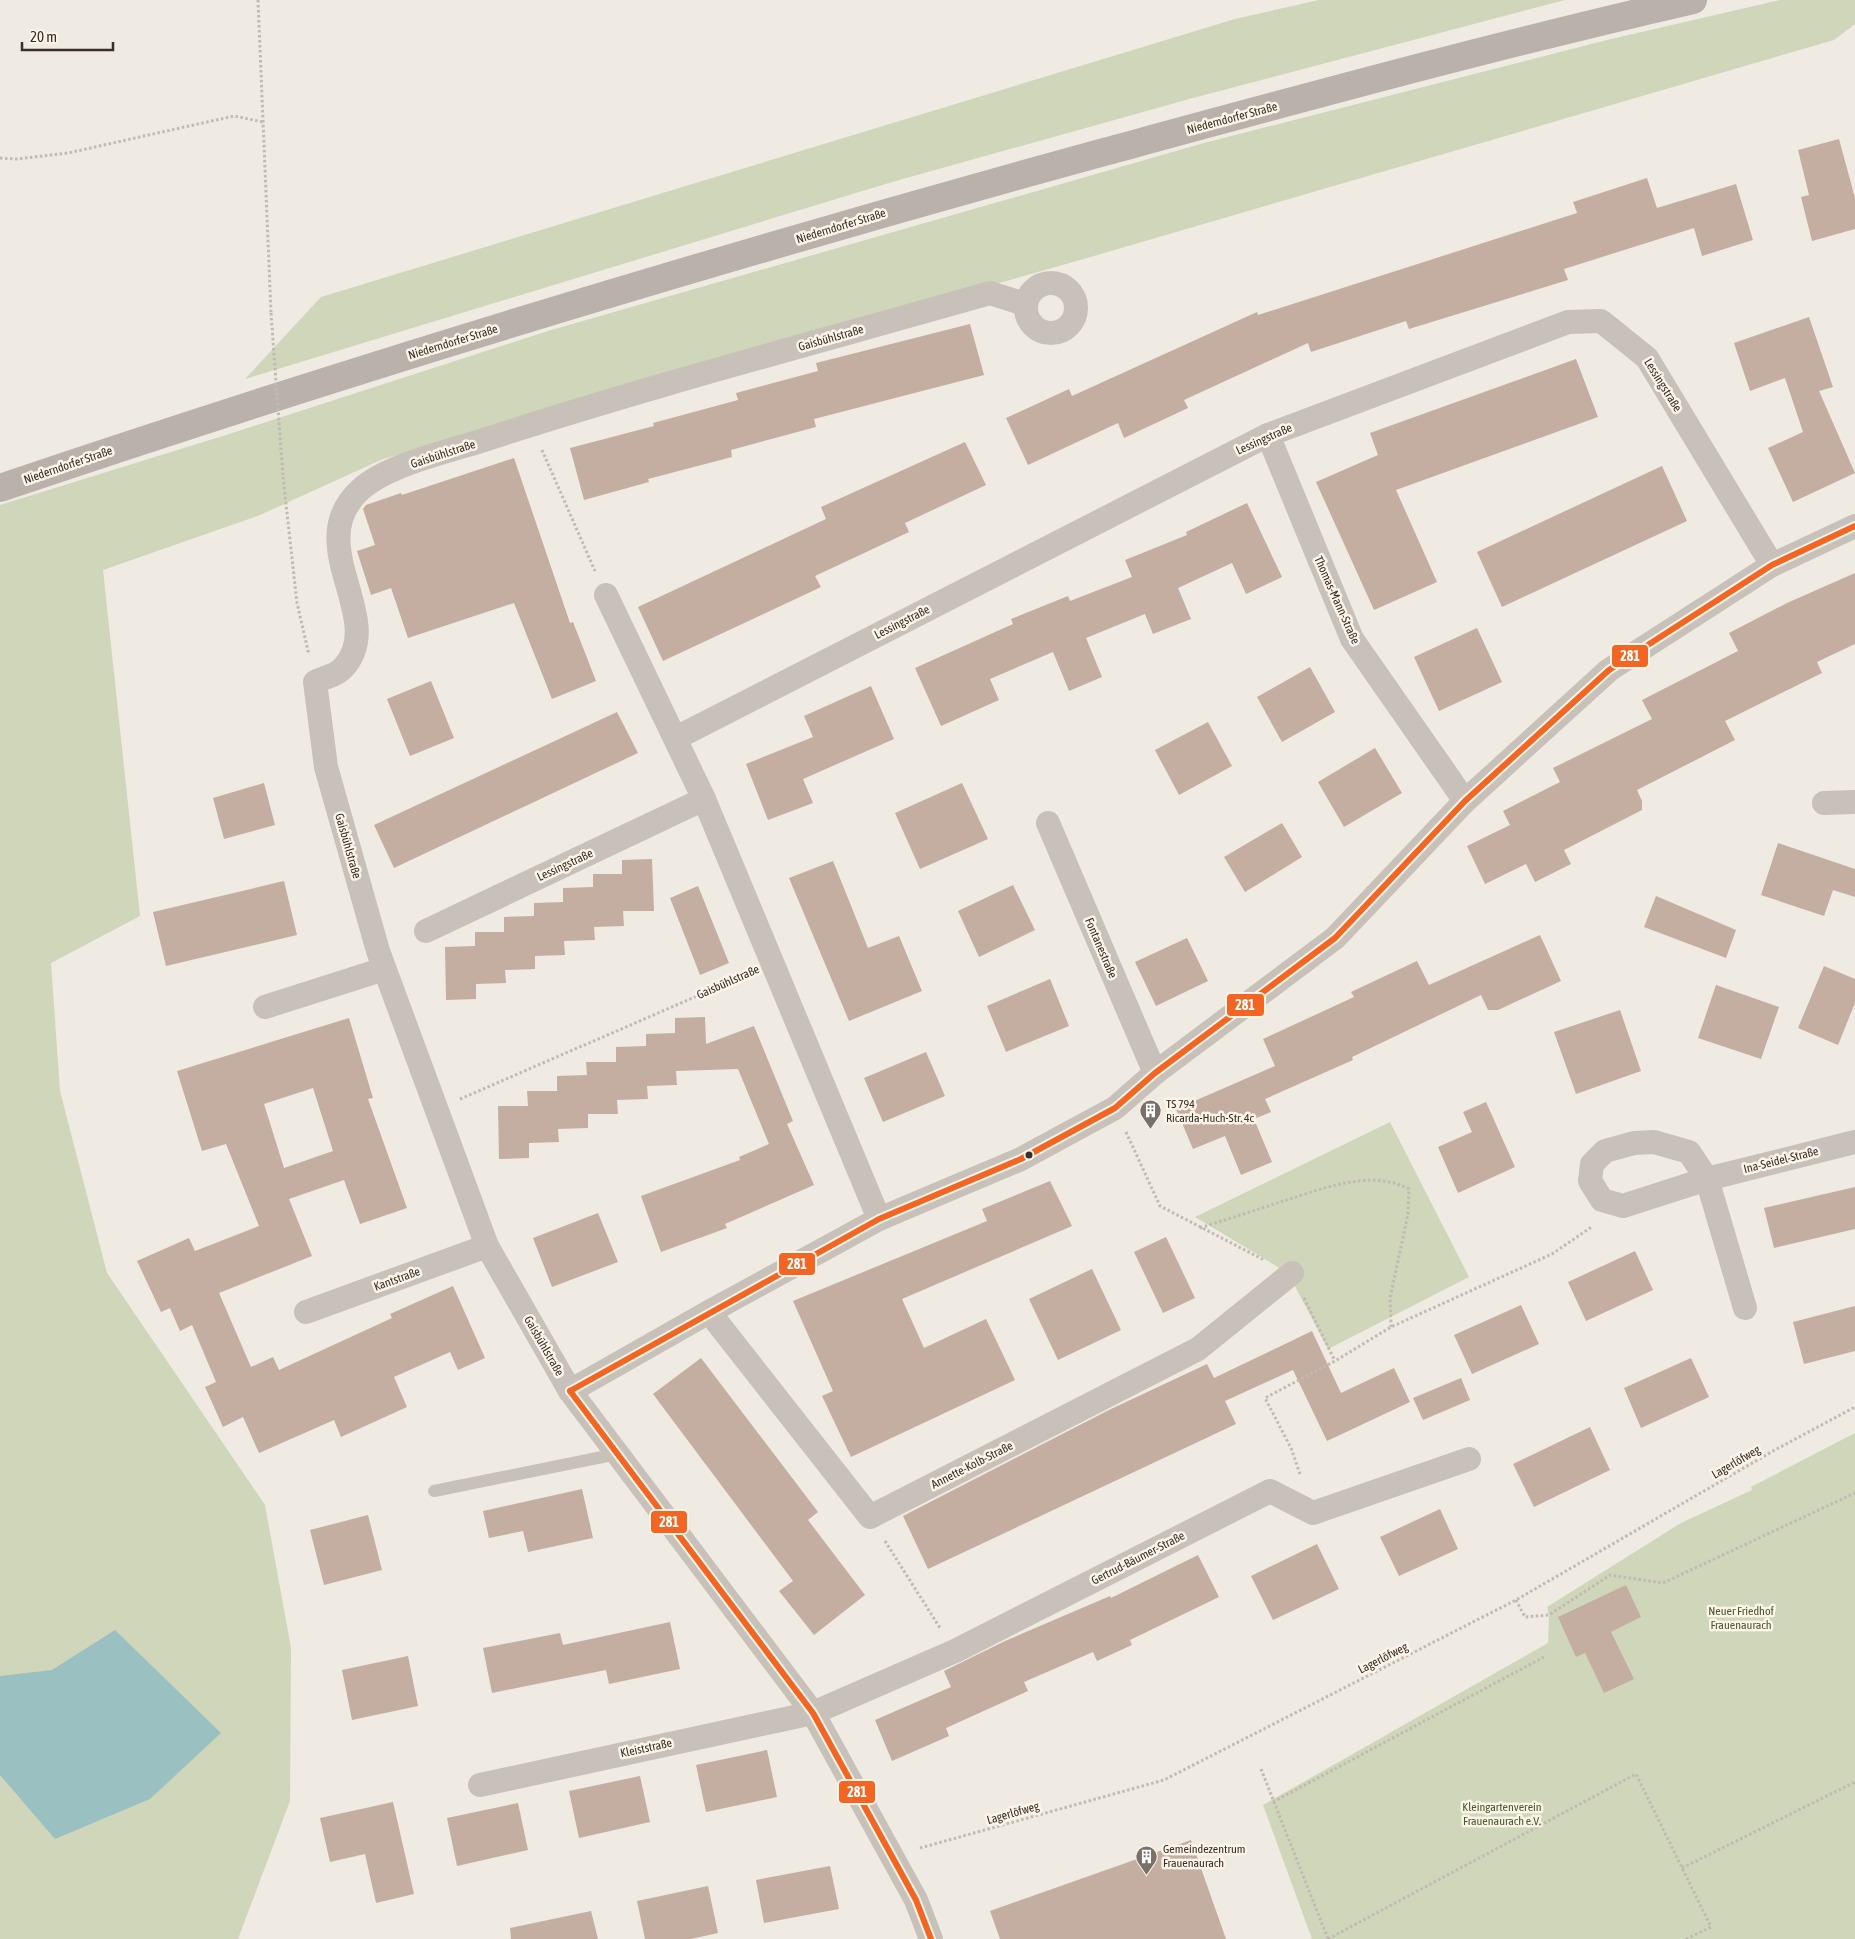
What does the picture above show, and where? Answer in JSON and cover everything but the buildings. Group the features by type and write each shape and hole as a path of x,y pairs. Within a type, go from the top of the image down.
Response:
{"main road":[{"name":"Niederndorfer Straße","path":"0,488 209,418 524,320 903,207 1602,20 1694,0"}],"street":[{"name":"Gaisbühlstraße","path":"931,1939 916,1900 890,1856 813,1713 570,1391 487,1246 384,969 326,767 315,682 342,669 355,648 357,622 337,546 340,527 345,510 360,490 386,472 531,425 990,293 1025,304"},
{"name":"Lessingstraße","path":"676,738 1268,435 1568,322 1601,321 1647,358 1772,565"},
{"name":"Thomas-Mann-Straße","path":"1268,435 1352,639 1465,801"},
{"path":"570,1391 709,1312 879,1220 1021,1158 1115,1108 1155,1073 1335,938 1465,801 1609,670 1772,565 1855,526"},
{"path":"606,595 704,799 879,1220"},
{"name":"Lessingstraße","path":"426,931 704,799"},
{"path":"1824,803 1855,802"},
{"name":"Fontanestraße","path":"1048,823 1155,1073"},
{"path":"265,1007 384,969"},
{"path":"1623,1206 1602,1200 1590,1181 1592,1164 1606,1151 1634,1143 1654,1142 1689,1152 1706,1179 1745,1308"},
{"name":"Ina-Seidel-Straße","path":"1623,1206 1706,1179 1855,1142"},
{"name":"Kantstraße","path":"306,1312 487,1246"},
{"name":"Annette-Kolb-Straße","path":"870,1517 1198,1349 1292,1273"},
{"path":"709,1312 870,1517"},
{"path":"1313,1513 1469,1459"},
{"name":"Gertrud-Bäumer-Straße","path":"813,1713 954,1651 1270,1491 1313,1513"},
{"name":"Kleiststraße","path":"480,1785 813,1713"}],"lane":[{"path":"434,1491 617,1454"}],"path":[{"path":"258,0 271,313 284,477 297,603 315,682"},
{"path":"0,158 17,159 68,152 234,116 263,122"},
{"path":"531,425 606,595"},
{"name":"Gaisbühlstraße","path":"437,1109 772,963"},
{"path":"1115,1108 1160,1206 1200,1228 1292,1273 1335,1360"},
{"path":"1200,1228 1338,1184 1380,1181 1397,1183 1409,1190 1408,1214 1390,1298 1391,1327"},
{"path":"1313,1513 1291,1448 1264,1398 1391,1327 1552,1254 1623,1206"},
{"name":"Lagerlöfweg","path":"890,1856 1164,1780 1516,1600 1772,1451 1855,1407"},
{"path":"1516,1600 1525,1617 1549,1615 1610,1575 1663,1583 1855,1492"},
{"path":"870,1517 954,1651"},
{"path":"1273,1802 1544,1657"},
{"path":"1260,1769 1328,1939 1636,1774 1711,1927 1686,1939"},
{"path":"1682,1868 1855,1782"}],"green space":[{"path":"1319,0 1565,0 1193,98 892,182 245,379 321,297 1235,19"},
{"path":"1780,0 1855,0 1855,24 1834,40 1087,258 383,459 260,515 103,570 140,916 51,963 60,1091 107,1273 265,1505 291,1648 290,1801 238,1939 0,1939 0,505 226,435 548,331 1204,143 1607,40"},
{"path":"1390,1122 1469,1277 1328,1349 1288,1273 1195,1217"},
{"name":"Kleingartenverein Frauenaurach e.V.","path":"1855,1433 1855,1939 1312,1939 1263,1805 1548,1643 1549,1615 1547,1607 1681,1523 1752,1490 1751,1487"}],"water":[{"path":"115,1630 221,1733 150,1799 55,1839 0,1775 0,1676 52,1670"}],"transit line":[{"name":"281","path":"570,1391 879,1219 1021,1159 1115,1108 1155,1073 1335,938 1465,801 1609,670 1772,565 1855,526"},
{"name":"281","path":"570,1391 813,1713 916,1900 931,1939"}],"place":[{"name":"TS 794 Ricarda-Huch-Str. 4c","path":"1150,1130"},
{"name":"Gemeindezentrum Frauenaurach","path":"1147,1875"}],"park label":[{"name":"Neuer Friedhof Frauenaurach","path":"1741,1618"}]}
